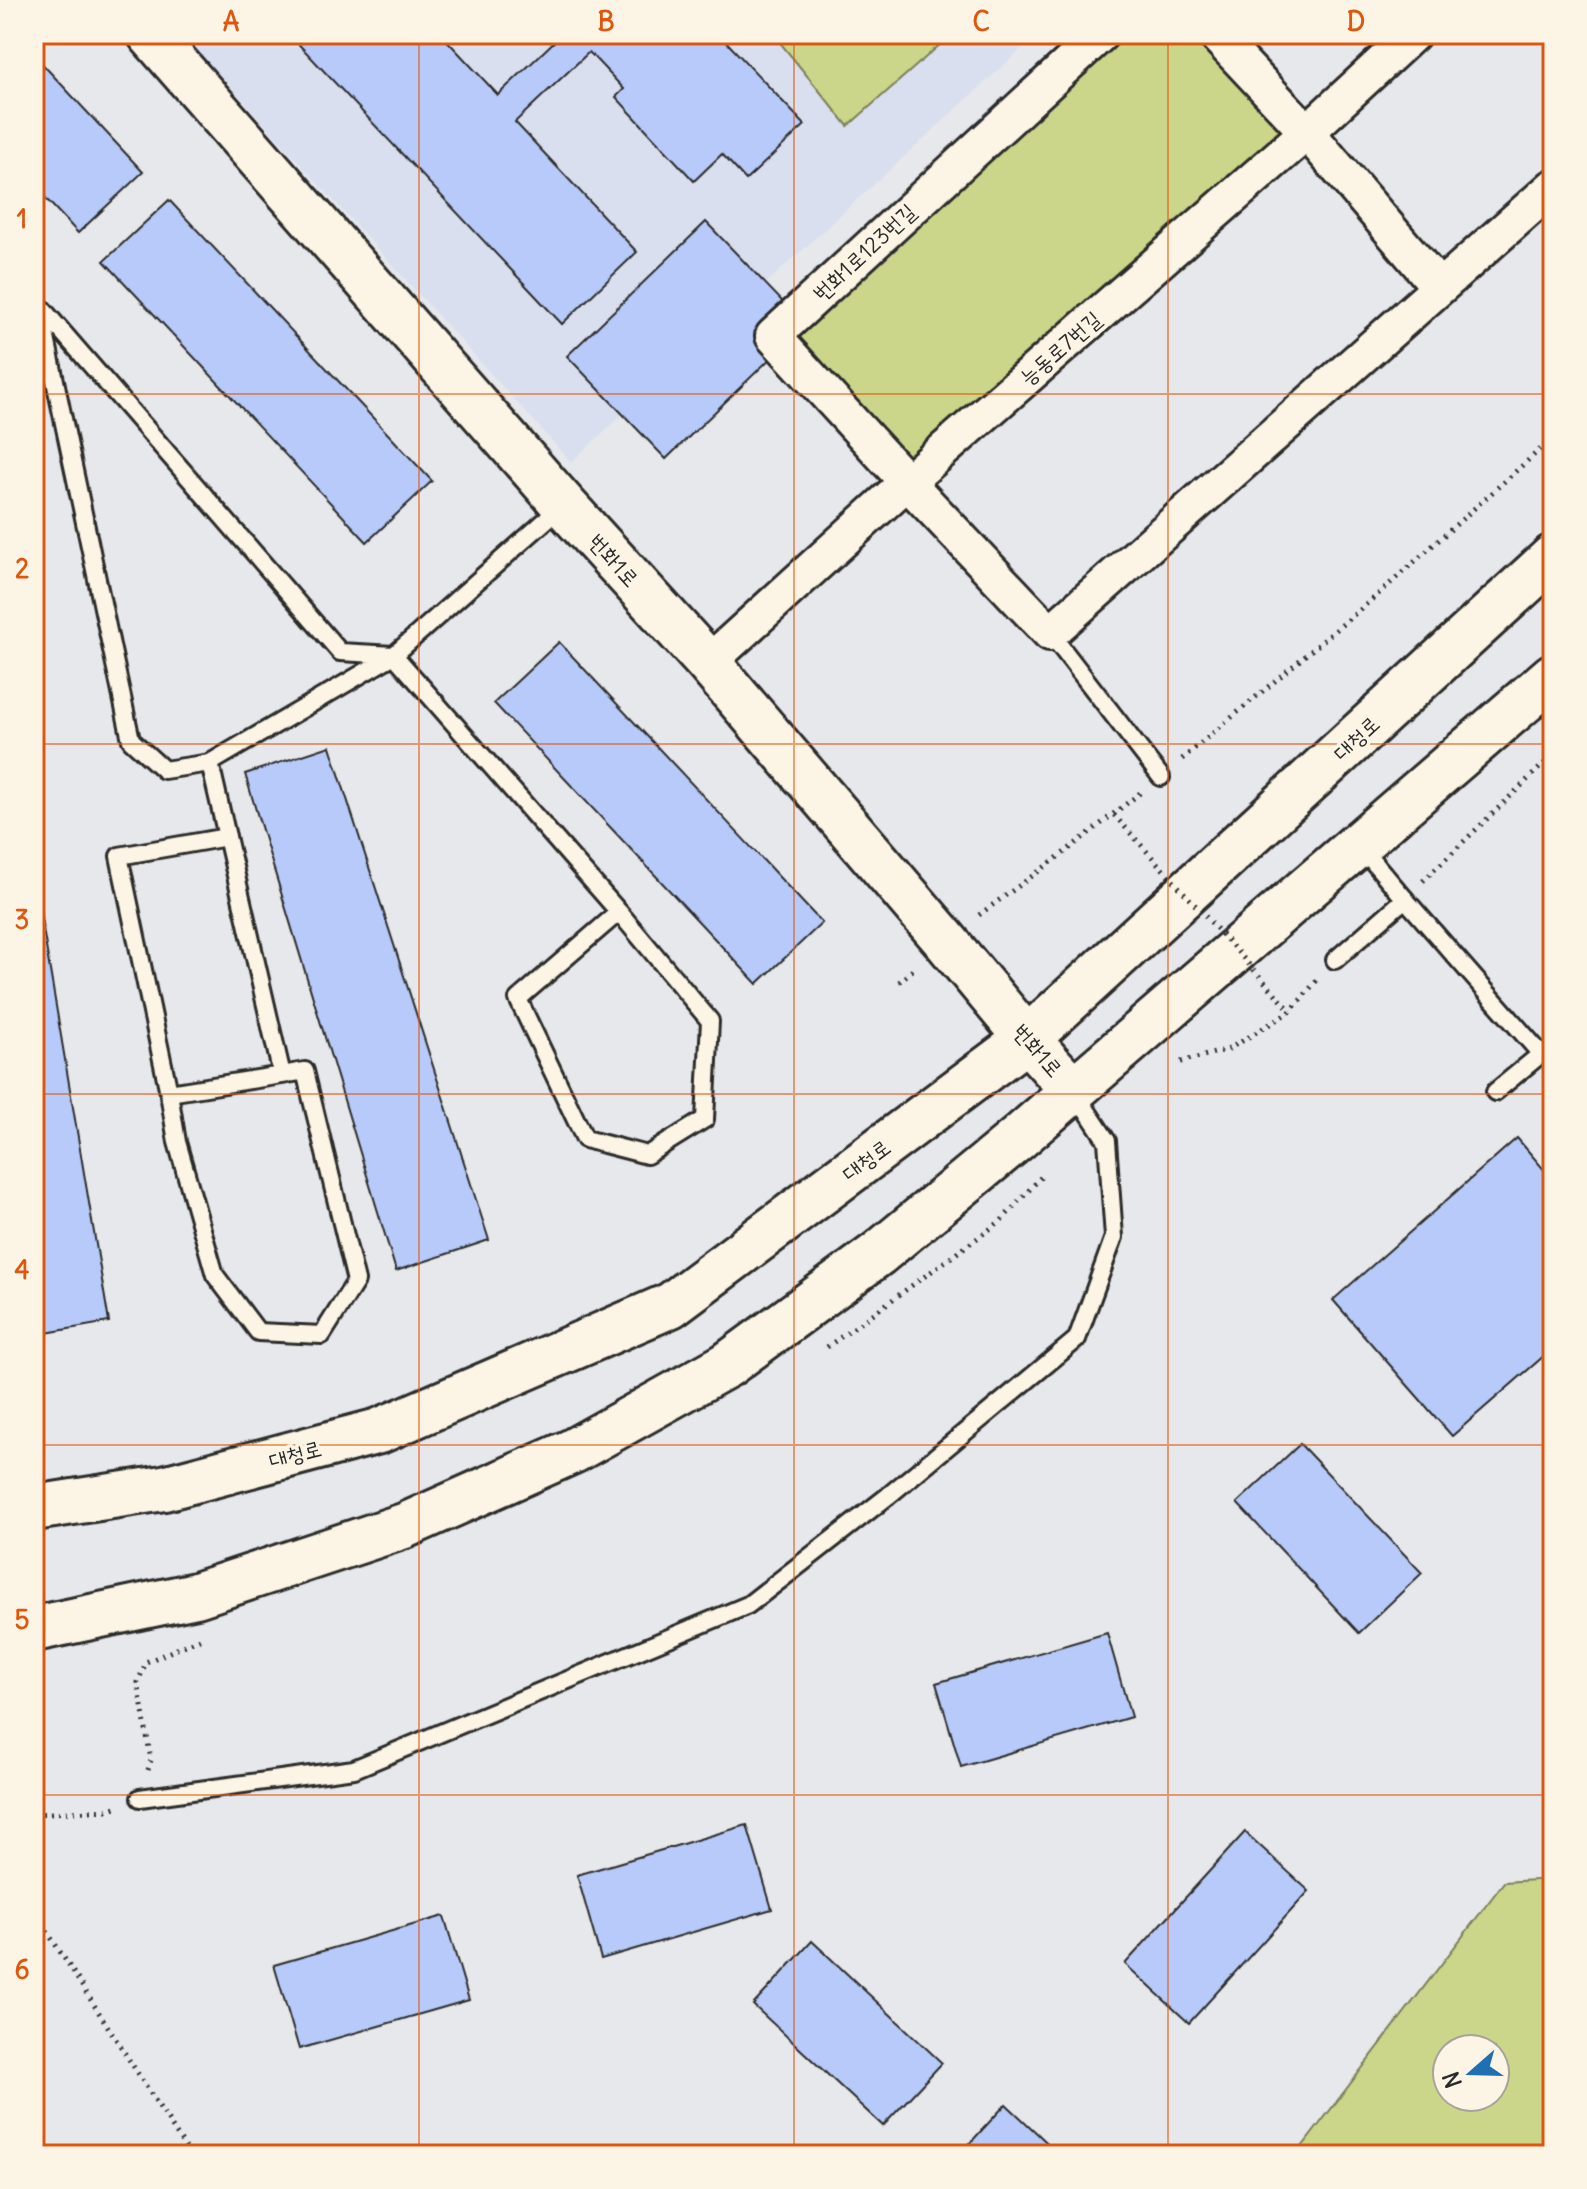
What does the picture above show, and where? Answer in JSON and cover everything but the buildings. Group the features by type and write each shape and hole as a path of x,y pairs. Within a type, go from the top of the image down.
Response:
{"main road":[{"name":"번화1로","path":"150,34 564,505 708,663 1073,1090"},
{"name":"대청로","path":"34,1508 164,1488 379,1431 671,1305 1027,1039 1553,557"},
{"path":"34,1629 196,1595 404,1526 573,1451 727,1365 879,1253 1017,1139 1553,676"}],"street":[{"name":"번화1로123번길","path":"907,482 773,336 1101,34"},
{"path":"1215,34 1307,132 1439,287"},
{"name":"능동로7번길","path":"708,663 907,482 1307,132 1413,34"},
{"path":"907,482 1050,633 1553,187"}],"lane":[{"path":"37,302 131,740 164,770 210,763 394,655 564,505"},
{"path":"37,302 340,652 394,655 619,912 710,1021 705,1119 647,1155 585,1139 518,999 619,912"},
{"path":"1050,633 1161,777"},
{"path":"210,763 282,1075"},
{"path":"169,1093 305,1071 356,1281 322,1335 258,1332 215,1275 177,1142 119,856 227,837"},
{"path":"1358,844 1541,1054 1495,1092"},
{"path":"1335,960 1405,899"},
{"path":"140,1798 354,1769 748,1605 888,1496 1077,1339 1114,1237 1107,1141 1073,1090"}],"path":[{"path":"945,940 1161,777 1375,597 1553,438"},
{"path":"1405,899 1553,755"},
{"path":"1114,815 1291,1011"},
{"path":"1181,1062 1229,1049 1291,1011 1335,960"},
{"path":"34,1911 190,2155"}],"shaded area":[{"path":"192,34 1038,34 571,462 187,39"}],"green space":[{"path":"773,34 952,34 848,126"},
{"path":"1101,34 1215,34 1307,132 907,482 773,336"},
{"path":"1553,1879 1553,2155 1296,2155 1504,1882"}]}
